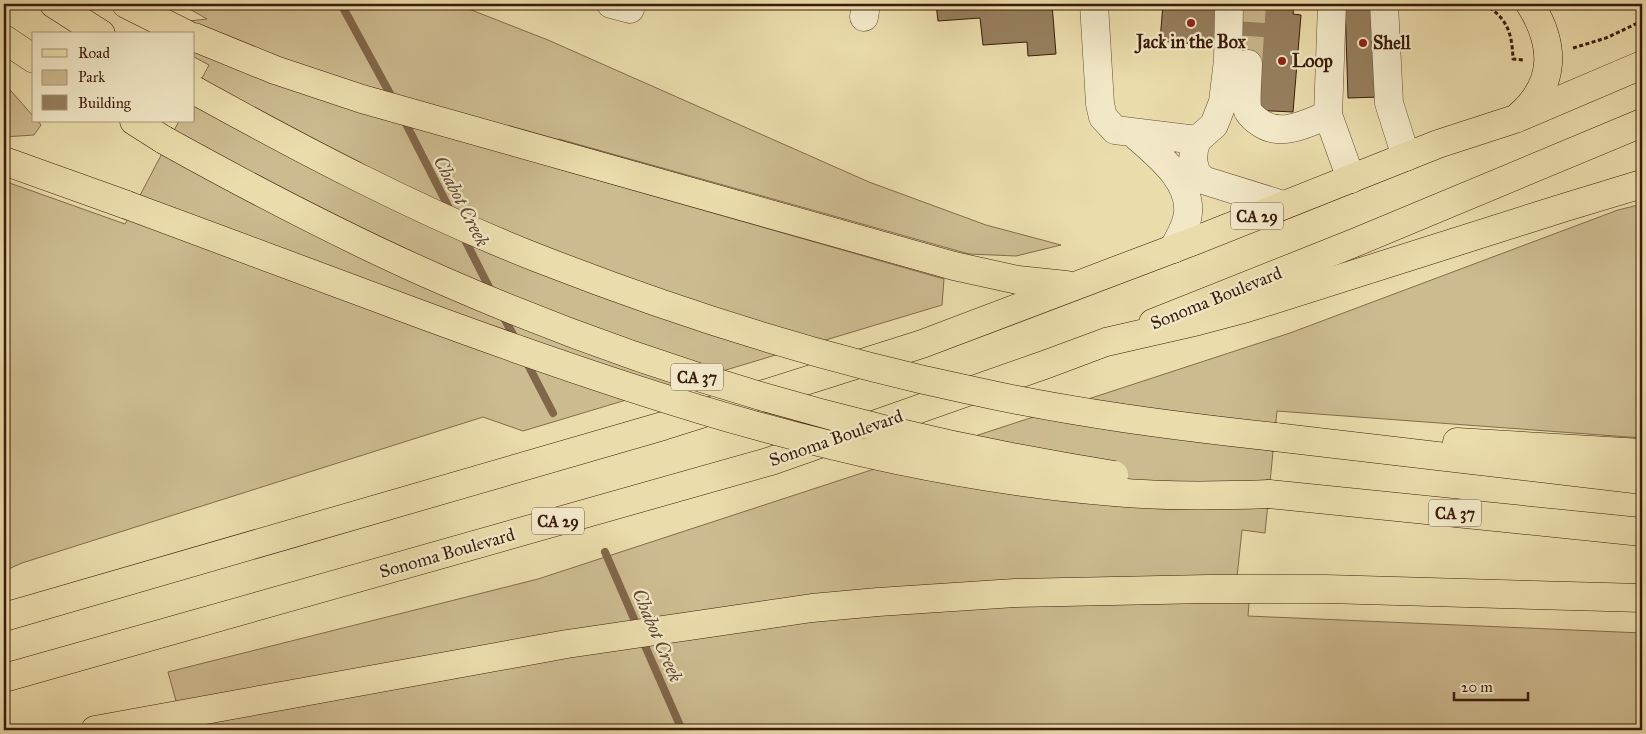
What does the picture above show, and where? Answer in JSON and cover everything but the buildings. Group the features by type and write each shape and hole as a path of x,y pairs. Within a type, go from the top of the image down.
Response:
{"main road":[{"path":"54,4 98,32"},
{"path":"126,4 183,32"},
{"path":"1515,119 1532,104 1541,90 1548,73 1549,54 1545,34 1530,4"},
{"path":"195,37 320,86 954,266 1018,280 1075,285"},
{"path":"4,39 32,58"},
{"name":"CA 29","path":"4,617 663,426 922,344 1173,249 1438,144 1515,119 1642,65"},
{"path":"195,91 334,166 470,230 610,286 728,326 830,356 974,392 1121,418 1642,480"},
{"name":"CA 37","path":"136,122 164,140 308,217 376,251 447,283 590,340 682,372 815,412 963,448 1112,475 1269,494 1642,532"},
{"name":"Sonoma Boulevard","path":"4,678 771,461 1106,342 1344,247 1642,123"},
{"path":"4,161 580,372 656,397 807,439 885,458 963,473 1039,484 1114,492 1189,496 1269,494"},
{"path":"1106,342 1247,308 1642,184"},
{"path":"1275,437 1508,444 1642,453"},
{"path":"95,730 567,644 812,608 1015,593 1085,590 1326,589 1642,598"}],"lane":[{"path":"611,4 630,9 632,4"},
{"path":"1094,4 1100,104 1103,118 1115,130 1197,140"},
{"path":"1229,4 1228,60 1224,102 1214,125 1197,140 1192,161 1196,172 1203,180 1284,205"},
{"path":"1332,4 1328,115 1351,179"},
{"path":"1384,4 1390,103 1406,157"},
{"path":"1248,64 1248,110 1256,121 1268,128 1293,129 1328,115"},
{"path":"1133,133 1179,179 1186,195 1188,213 1173,249"}],"path":[{"path":"1484,4 1502,18 1511,37 1513,59 1520,60"},
{"path":"1569,50 1606,38 1642,22"}],"green space":[{"path":"181,4 456,4 548,40 869,182 986,225 1061,245 1016,256 969,254 559,139 552,167 944,279 942,305 523,431 483,417 22,563 4,571 4,181 125,224 178,122 195,122 195,91 209,65 195,58 195,32 193,32 189,21 207,19"},
{"path":"4,83 32,115 32,122 39,122 41,125 34,135 4,137"},
{"path":"1642,204 1642,438 1277,411 1265,533 1242,530 1237,577 1250,590 1248,616 1642,633 1642,730 184,730 168,672 538,579 1290,333 1618,210"}],"waterway":[{"name":"Chabot Creek","path":"341,4 394,101"},
{"name":"Chabot Creek","path":"403,118 451,212"},
{"name":"Chabot Creek","path":"463,236 492,293"},
{"name":"Chabot Creek","path":"502,314 517,342"},
{"name":"Chabot Creek","path":"526,361 553,413"},
{"name":"Chabot Creek","path":"605,552 638,628"},
{"name":"Chabot Creek","path":"642,639 682,730"}],"tunnel":[{"path":"1248,64 1252,4"}],"place":[{"name":"Jack in the Box","path":"1191,23"},
{"name":"Shell","path":"1363,43"},
{"name":"Loop","path":"1282,61"}]}
